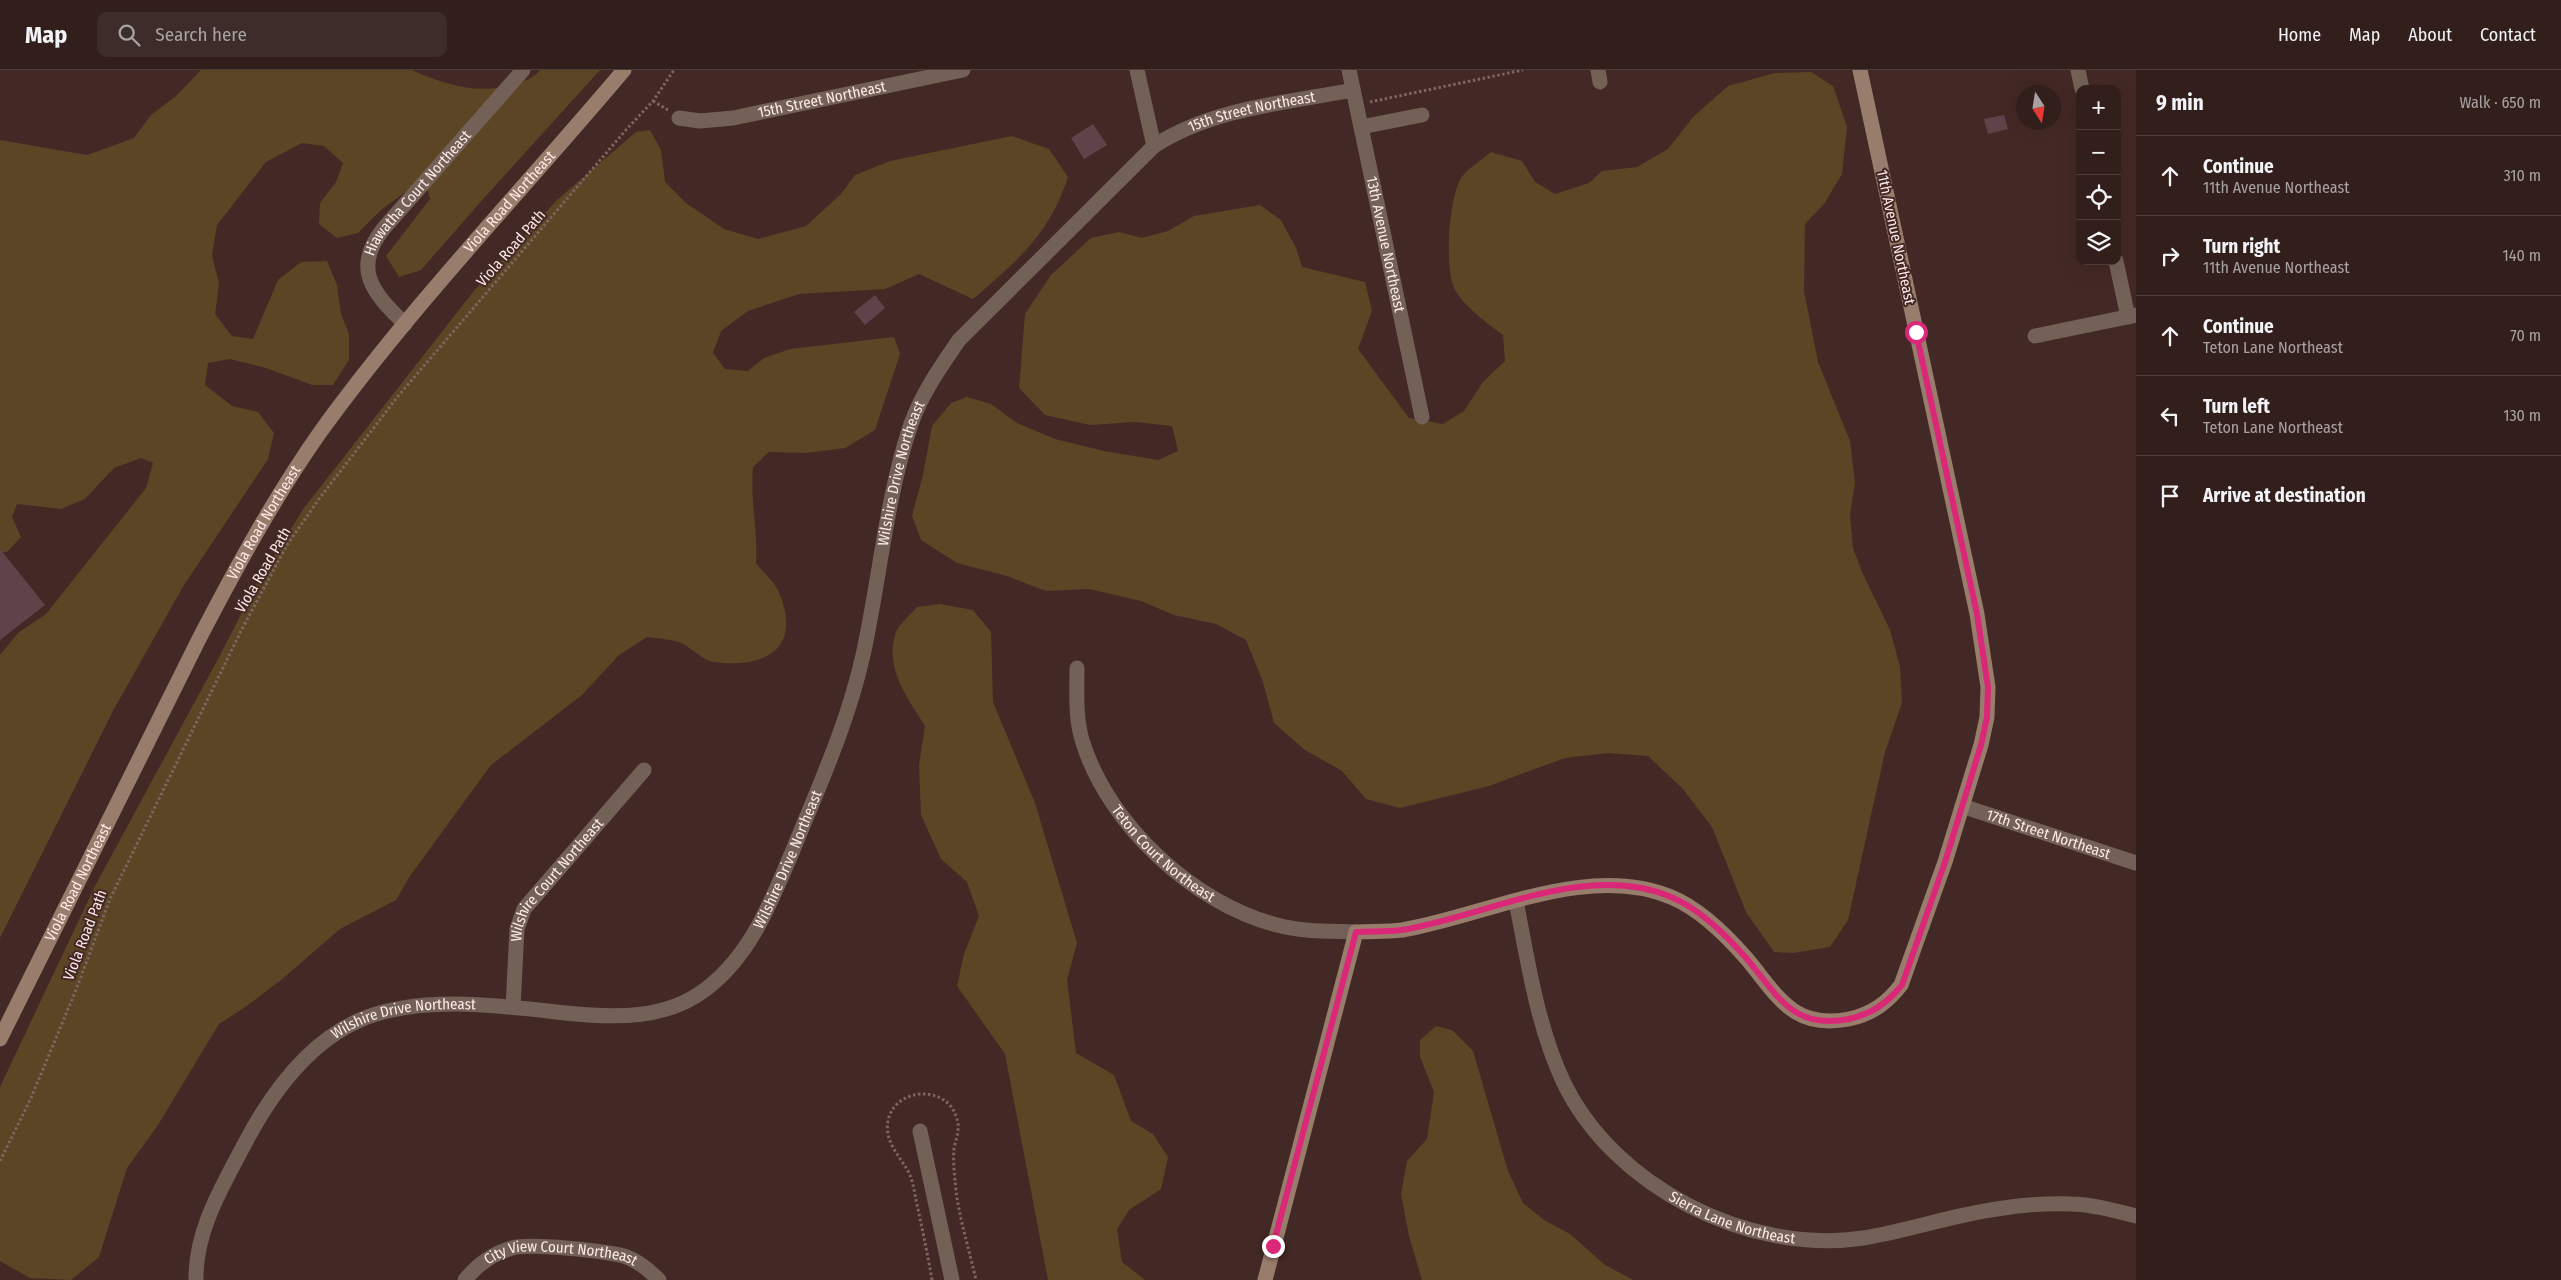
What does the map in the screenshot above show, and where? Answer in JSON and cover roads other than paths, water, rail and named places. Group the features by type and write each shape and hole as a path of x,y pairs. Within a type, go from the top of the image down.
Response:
{"street":[{"name":"Hiawatha Court Northeast","path":"405,324 387,307 371,285 366,267 370,251 384,228 523,70"},
{"name":"Viola Road Northeast","path":"0,1039 164,707 227,586 306,454 405,324 624,70"},
{"name":"15th Street Northeast","path":"679,118 700,121 733,118 934,73 964,70"},
{"path":"1137,70 1154,146"},
{"name":"13th Avenue Northeast","path":"1349,70 1422,417"},
{"name":"11th Avenue Northeast","path":"1356,932 1400,930 1582,886 1614,885 1644,888 1672,897 1701,916 1746,958 1781,1002 1796,1014 1808,1019 1834,1022 1857,1017 1878,1008 1890,999 1902,985 1962,806 1987,717 1988,687 1984,654 1860,70"},
{"path":"2078,70 2081,85"},
{"name":"15th Street Northeast","path":"1154,146 1176,132 1216,116 1355,97"},
{"path":"1361,127 1422,115"},
{"name":"Wilshire Drive Northeast","path":"196,1280 199,1243 220,1190 256,1121 301,1062 331,1036 361,1020 397,1010 437,1005 513,1007 585,1015 649,1014 673,1007 695,997 721,977 740,956 770,904 839,738 851,703 863,655 893,500 911,424 922,397 935,374 975,322 1154,146"},
{"path":"2035,336 2132,316 2117,265"},
{"name":"Teton Court Northeast","path":"1077,668 1076,713 1083,744 1102,784 1142,843 1191,884 1233,908 1277,925 1318,931 1356,932"},
{"name":"Wilshire Court Northeast","path":"513,1007 517,929 524,909 644,770"},
{"name":"17th Street Northeast","path":"1962,806 2136,863"},
{"name":"Sierra Lane Northeast","path":"1516,902 1539,1014 1550,1050 1576,1107 1612,1151 1636,1172 1687,1205 1729,1224 1802,1239 1832,1240 1893,1233 1996,1209 2030,1206 2073,1204 2098,1207 2136,1216"},
{"path":"1265,1280 1356,932"},
{"path":"920,1131 952,1280"},
{"name":"City View Court Northeast","path":"465,1280 474,1269 493,1256 513,1248 536,1246 625,1256 650,1271 659,1280"}]}
